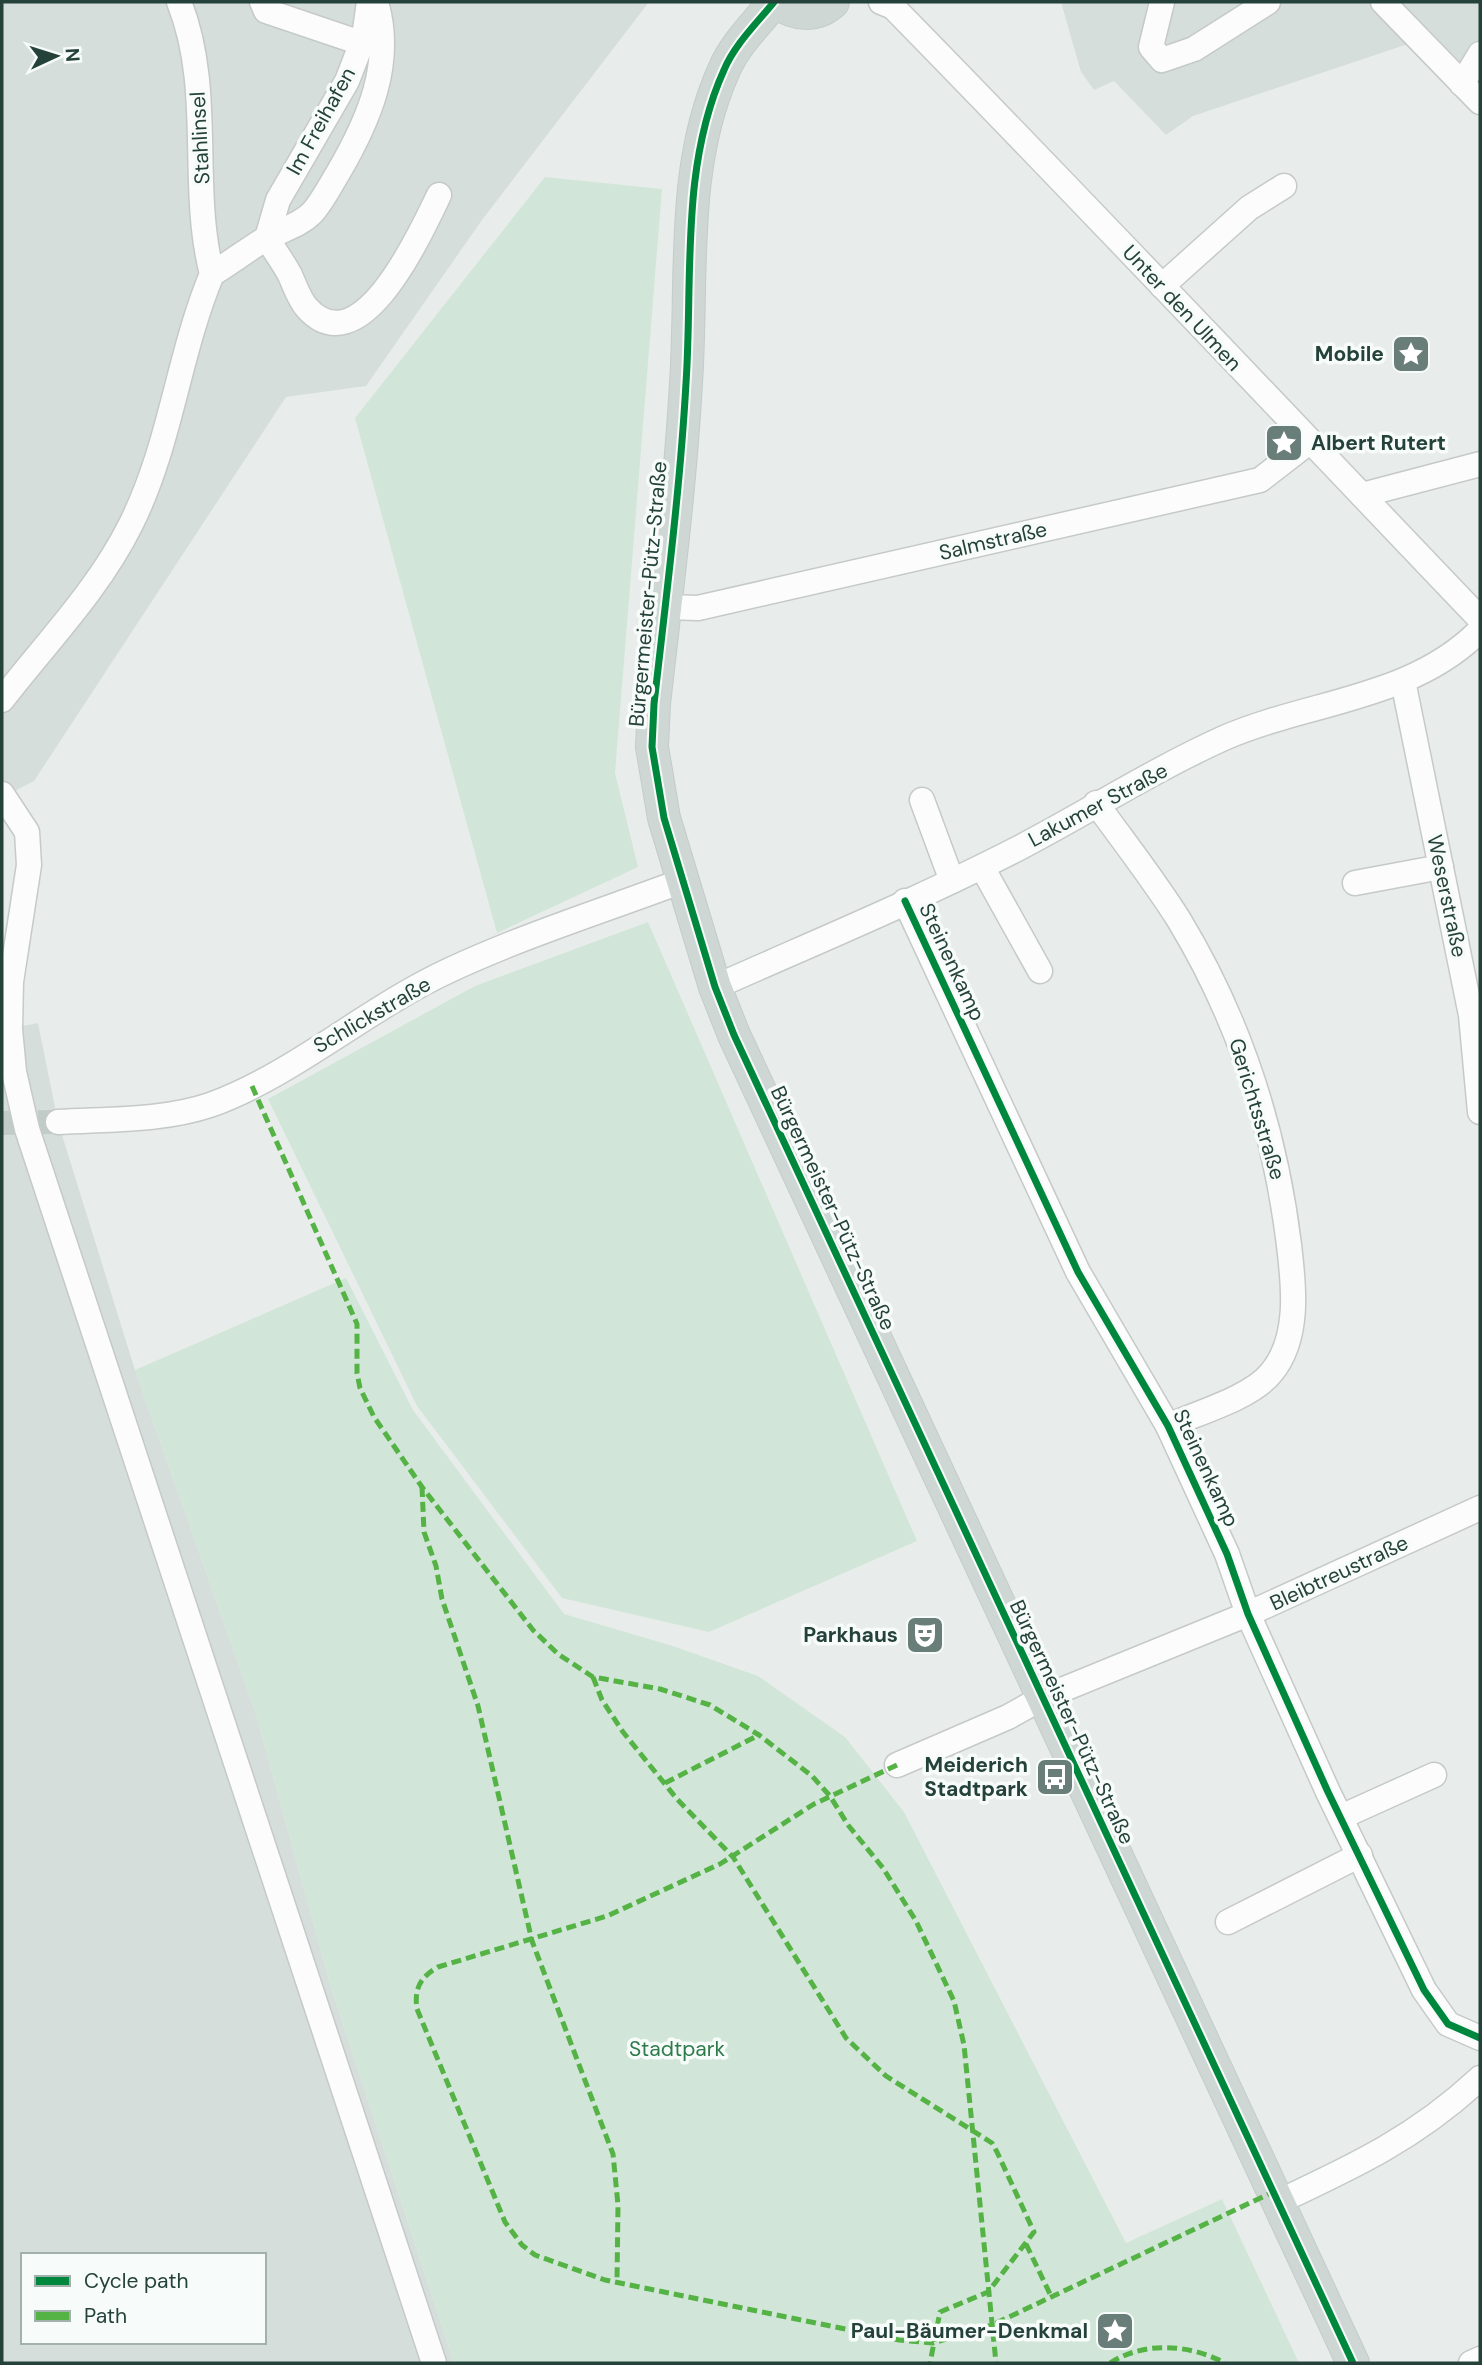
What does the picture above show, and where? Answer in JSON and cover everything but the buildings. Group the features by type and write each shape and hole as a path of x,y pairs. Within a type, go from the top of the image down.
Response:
{"main road":[{"path":"775,2 800,13 814,12 834,2"},
{"name":"Bürgermeister-Pütz-Straße","path":"775,2 737,47 724,70 702,138 694,189 686,383 652,747 660,800 715,987 734,1035 1353,2363"}],"street":[{"name":"Stahlinsel","path":"179,2 196,68 202,132 203,238 212,274"},
{"path":"262,2 266,11 296,13 361,43"},
{"name":"Im Freihafen","path":"267,238 278,200 347,81 361,43 369,2"},
{"name":"Im Freihafen","path":"212,274 313,212 350,152 371,106 382,67 383,26 376,2"},
{"name":"Unter den Ulmen","path":"881,2 901,15 1480,619"},
{"path":"1162,2 1151,47 1163,60 1194,49 1268,2"},
{"path":"1383,2 1480,102"},
{"path":"1462,84 1480,54"},
{"path":"1162,286 1249,208 1284,186"},
{"path":"267,238 306,307 330,321 348,321 366,311 402,267 439,195"},
{"path":"7,686 101,576 132,523 159,456 196,312 212,274"},
{"name":"Salmstraße","path":"665,607 698,608 1260,480 1309,442"},
{"path":"1362,495 1480,464"},
{"name":"Lakumer Straße","path":"715,987 952,881 1096,803 1226,738 1403,681 1459,652 1480,630"},
{"name":"Weserstraße","path":"1403,681 1471,1015 1480,1112"},
{"path":"2,794 27,832 29,865 11,982 10,1029 14,1072 27,1129 434,2363"},
{"path":"922,800 952,881"},
{"name":"Gerichtsstraße","path":"1096,803 1178,919 1203,963 1246,1059 1280,1178 1292,1275 1289,1338 1271,1374 1239,1395 1168,1426"},
{"path":"982,866 1041,971"},
{"path":"1355,883 1441,867"},
{"name":"Schlickstraße","path":"58,1122 136,1117 210,1105 252,1086 380,1007 450,970 682,881"},
{"name":"Steinenkamp","path":"905,901 1078,1272 1168,1426 1227,1554 1248,1614 1424,1990 1448,2024 1480,2038"},
{"name":"Bleibtreustraße","path":"897,1765 1008,1717 1042,1698 1248,1614 1480,1508"},
{"path":"1341,1817 1434,1775"},
{"path":"1228,1922 1360,1855"},
{"path":"1278,2202 1384,2152 1454,2102 1480,2078"},
{"path":"1471,2363 1480,2359"}],"shaded area":[{"path":"2,2 649,2 482,220 366,386 286,397 34,781 2,798"},
{"path":"1061,2 1480,2 1480,96 1408,44 1193,116 1166,135 1114,81 1094,90 1081,72"},
{"path":"38,1023 58,1122 135,1370 256,1714 331,1987 454,2363 2,2363 2,1030"}],"green space":[{"path":"545,177 662,189 615,773 638,867 497,933 355,418"},
{"path":"648,922 917,1541 709,1632 562,1598 417,1406 268,1099 475,986"},
{"name":"Stadtpark","path":"346,1278 413,1410 564,1614 673,1646 758,1676 845,1737 904,1812 1126,2243 1222,2199 1299,2363 454,2363 331,1987 256,1714 135,1370"}],"tunnel":[{"path":"2,1123 58,1122"}],"marked path":[{"path":"252,1086 357,1324 357,1373 360,1388 374,1417 422,1487 533,1630 558,1654 593,1677 660,1689 710,1705 759,1735 812,1776 830,1796 848,1825 883,1868 916,1921 954,2001 964,2045 996,2363"},
{"path":"422,1487 424,1532 436,1566 442,1599 478,1706 532,1941 613,2154 618,2205 617,2281"},
{"path":"593,1677 602,1700 623,1732 677,1799 733,1857 846,2038 886,2076 992,2143 997,2152 1034,2232 988,2292 940,2312 930,2363"},
{"path":"665,1783 759,1735"},
{"path":"897,1765 814,1804 720,1864 607,1916 438,1967 423,1979 416,1995 417,2009 505,2222 522,2245 535,2255 605,2280 899,2340 933,2343 992,2325 1273,2192"},
{"path":"1026,2244 1051,2296"},
{"path":"1110,2363 1152,2348 1197,2352 1225,2363"}],"cycle path":[{"path":"774,2 740,43 724,70 710,107 694,184 683,423 654,704 652,747 664,818 715,987 734,1035 1353,2363"},
{"path":"905,901 1078,1272 1168,1426 1227,1554 1248,1614 1328,1792 1424,1990 1448,2024 1480,2038"}],"place":[{"name":"Mobile","path":"1411,354"},
{"name":"Albert Rutert","path":"1284,443"},
{"name":"Parkhaus","path":"925,1635"},
{"name":"Meiderich Stadtpark","path":"1055,1777"},
{"name":"Paul-Bäumer-Denkmal","path":"1115,2331"}]}
